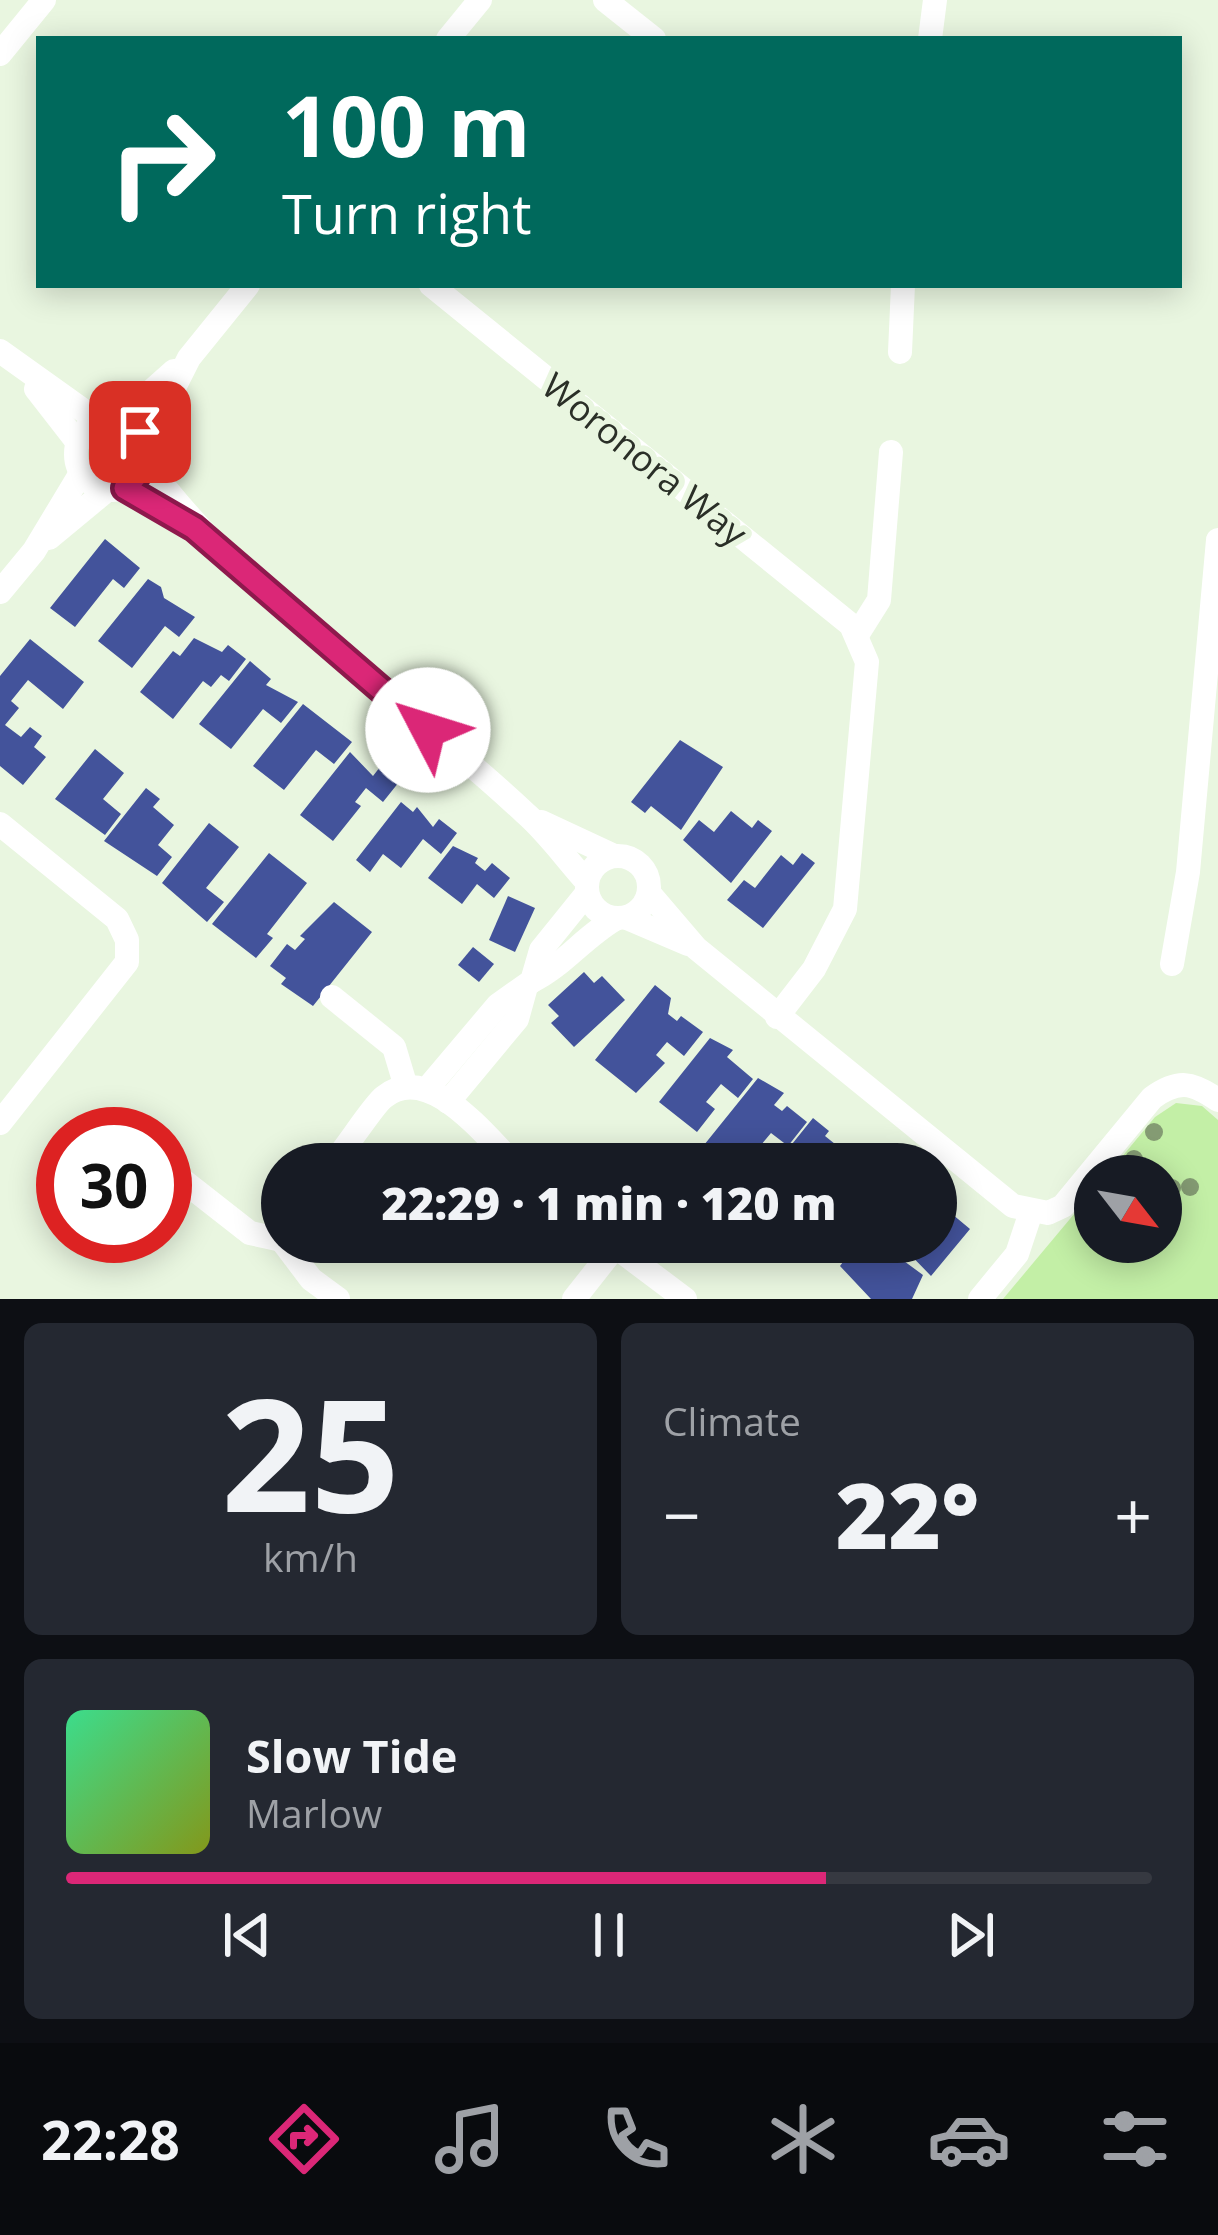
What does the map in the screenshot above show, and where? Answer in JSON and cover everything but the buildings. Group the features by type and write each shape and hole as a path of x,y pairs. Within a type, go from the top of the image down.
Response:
{"street":[{"path":"0,53 44,0"},
{"path":"450,36 479,0"},
{"path":"605,0 650,36"},
{"path":"930,36 934,0"},
{"path":"78,443 189,358 246,288"},
{"name":"Woronora Way","path":"435,288 857,635"},
{"path":"899,352 903,288"},
{"path":"0,351 24,373 78,443 81,473 34,551 0,592"},
{"path":"34,551 116,489 147,453 189,358"},
{"path":"24,373 109,420 147,453 194,528 255,586 528,815 587,887 596,910 696,948"},
{"path":"777,1017 814,970 845,909 866,701 867,662 857,635 879,600 891,452"},
{"path":"81,473 194,528"},
{"path":"1172,964 1210,742 1205,670 1218,540"},
{"path":"528,815 640,866 649,893 696,948 1012,1206 1031,1212 1063,1206 1152,1098 1170,1085 1192,1084 1218,1100"},
{"path":"0,824 117,919 127,940 127,962 0,1123"},
{"path":"348,1143 383,1097 427,1093 517,1019 542,950 587,887 596,865 614,856"},
{"path":"528,985 556,968 588,935 642,908 649,893"},
{"path":"332,997 394,1047 427,1093 488,1143"},
{"path":"192,1188 250,1233 261,1236"},
{"path":"980,1299 1017,1253 1031,1212"},
{"path":"299,1263 310,1279 338,1299"},
{"path":"574,1299 599,1263"},
{"path":"637,1263 685,1299"}],"green space":[{"path":"1176,1103 1202,1106 1218,1120 1218,1299 1003,1299 1074,1214 1074,1263 1182,1263 1182,1155 1123,1155 1155,1117"}],"route":[{"path":"140,432 148,450 147,464 125,488 194,528 255,586 428,730"}]}
